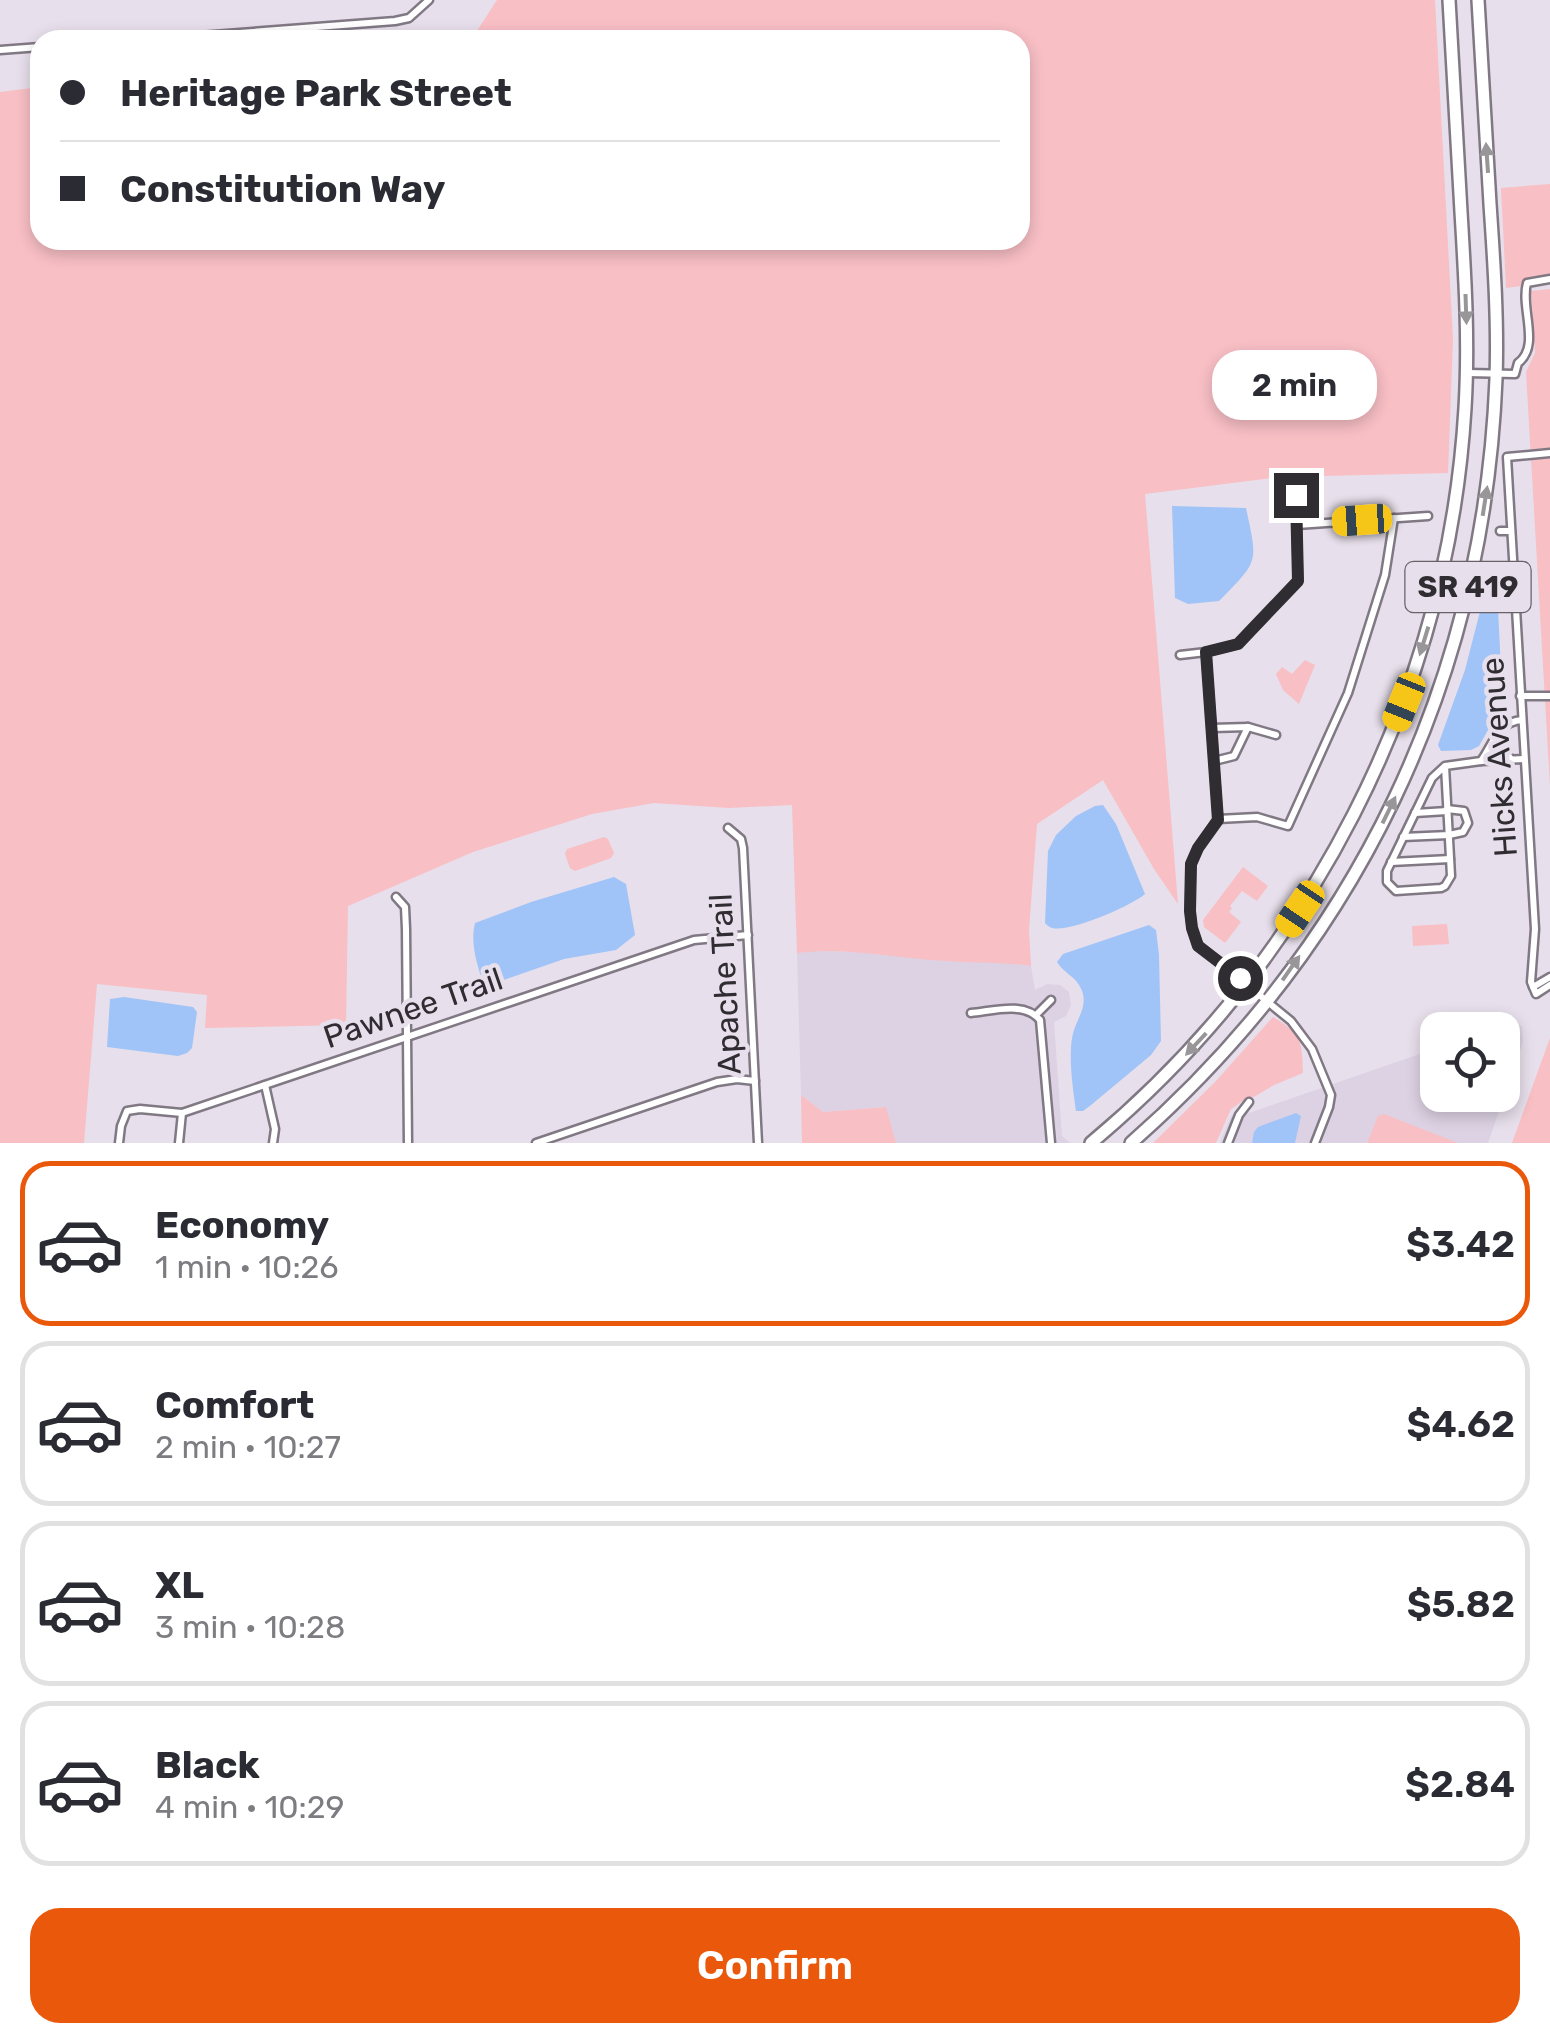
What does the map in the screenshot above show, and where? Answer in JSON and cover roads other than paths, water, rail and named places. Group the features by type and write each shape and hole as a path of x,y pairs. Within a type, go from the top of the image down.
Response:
{"main road":[{"name":"SR 419","path":"1091,1143 1180,1061 1247,984 1292,922 1365,794 1404,702 1434,608 1460,462 1467,373 1466,286 1449,0"},
{"name":"SR 419","path":"1131,1143 1199,1078 1267,1000 1343,896 1391,807 1432,712 1453,646 1477,549 1488,480 1496,374 1494,255 1478,0"}],"street":[{"path":"291,30 409,18 429,0"},
{"path":"0,50 30,48"},
{"path":"1467,373 1515,374 1518,363 1528,352 1524,295 1527,284 1550,279"},
{"name":"Hicks Avenue","path":"1550,454 1507,456 1535,929 1531,982 1534,990 1550,981"},
{"path":"1180,655 1238,644 1298,581 1296,495"},
{"path":"1297,525 1428,516"},
{"path":"1218,820 1257,817 1288,826 1348,693 1384,574 1394,518"},
{"path":"1500,531 1511,531"},
{"path":"1206,652 1218,820 1191,864 1192,928 1198,946 1267,1000 1301,1032 1312,1050 1331,1095 1316,1143"},
{"path":"1520,696 1550,696"},
{"path":"1481,761 1503,726 1522,720"},
{"path":"1214,761 1234,756 1248,727"},
{"path":"1212,728 1248,727 1276,735"},
{"path":"1497,735 1498,745 1512,760"},
{"path":"1445,766 1451,876 1441,888 1396,891 1387,882 1386,871 1432,778 1445,766 1524,759"},
{"path":"1404,836 1460,834 1468,817 1460,808 1415,812"},
{"name":"Apache Trail","path":"728,828 741,839 743,848 758,1143"},
{"path":"1391,862 1450,859"},
{"path":"396,897 405,907 408,1143"},
{"name":"Pawnee Trail","path":"119,1143 120,1126 127,1111 182,1113 694,940 748,935"},
{"path":"1036,1014 1051,1000"},
{"path":"970,1013 1028,1010 1040,1020 1051,1143"},
{"path":"536,1143 717,1082 755,1081"},
{"path":"265,1086 273,1143"},
{"path":"1228,1143 1249,1102"},
{"path":"179,1143 182,1113"}],"water":[{"path":"1172,506 1246,508 1252,560 1219,601 1188,604 1175,598"},
{"path":"1489,584 1497,589 1503,710 1479,746 1441,751 1438,745 1465,670"},
{"path":"1103,805 1116,824 1145,894 1085,923 1051,928 1045,923 1048,851 1056,835 1076,816"},
{"path":"614,877 626,884 635,935 616,950 564,959 501,981 483,983 474,946 475,923"},
{"path":"1149,925 1156,930 1159,955 1161,1041 1151,1055 1091,1105 1076,1111 1071,1049 1084,997 1077,982 1057,962 1063,954"},
{"path":"124,997 193,1007 197,1012 192,1048 178,1056 107,1047 110,999"},
{"path":"1296,1113 1301,1116 1295,1143 1252,1143 1258,1127"}]}
